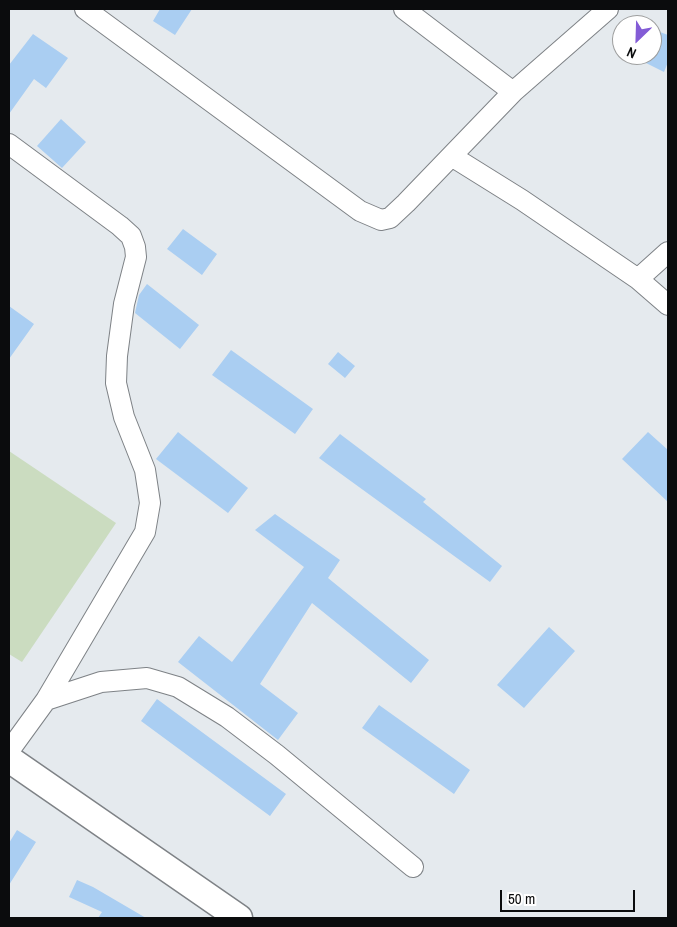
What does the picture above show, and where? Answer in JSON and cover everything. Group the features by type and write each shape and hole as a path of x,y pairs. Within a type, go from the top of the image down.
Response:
{"street":[{"path":"85,9 369,216 382,220 390,218 453,157 513,92 608,9"},
{"path":"404,9 513,92"},
{"path":"9,144 131,236 136,257 124,304 117,356 116,383 124,417 145,470 150,503 145,532 46,700 9,751"},
{"path":"453,157 522,200 638,280 668,305"},
{"path":"638,280 668,252"},
{"path":"46,700 101,682 147,678 178,687 227,717 277,755 413,867"},
{"path":"9,759 239,918"}],"green space":[{"path":"9,451 116,523 22,662 9,654"}],"building":[{"path":"160,9 192,9 175,35 153,21"},
{"path":"662,33 668,35 668,62 664,72 650,65 662,65"},
{"path":"33,34 68,58 46,88 34,79 9,114 9,65"},
{"path":"61,119 86,142 62,168 37,146"},
{"path":"183,229 217,254 202,275 167,249"},
{"path":"147,284 199,325 180,349 135,313 139,295"},
{"path":"9,306 34,324 9,359"},
{"path":"231,350 313,409 295,434 212,375"},
{"path":"338,352 355,366 345,378 328,364"},
{"path":"178,432 248,488 228,513 156,459"},
{"path":"648,432 668,450 668,502 622,459"},
{"path":"340,434 426,499 423,502 502,566 490,582 319,458"},
{"path":"275,514 340,560 328,578 429,660 411,683 312,603 260,684 298,713 278,740 178,662 199,636 232,662 304,567 255,530"},
{"path":"549,627 575,651 524,708 497,685"},
{"path":"157,699 286,794 270,816 141,721"},
{"path":"379,705 470,770 454,794 362,728"},
{"path":"17,830 36,842 9,885 9,843"},
{"path":"77,880 93,887 146,918 98,918 102,912 69,897"}]}
